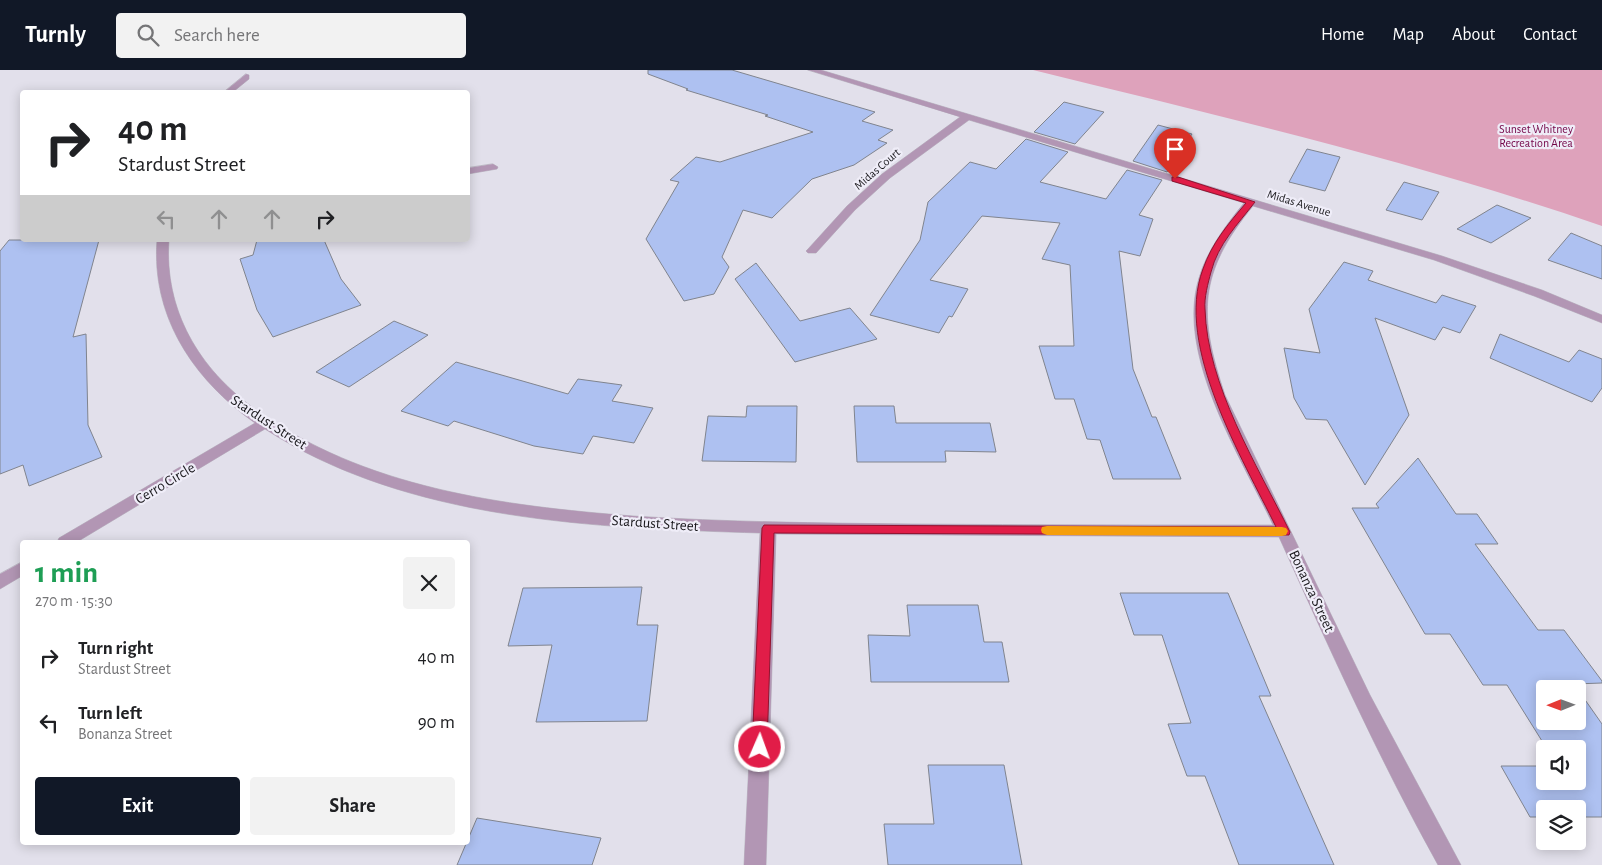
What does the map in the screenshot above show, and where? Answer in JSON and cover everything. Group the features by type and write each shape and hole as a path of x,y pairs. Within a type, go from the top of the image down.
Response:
{"street":[{"name":"Midas Avenue","path":"812,70 1438,258 1529,290 1602,319"},
{"path":"230,90 246,77"},
{"name":"Midas Court","path":"812,251 851,208 886,176 967,117"},
{"path":"470,171 493,167"},
{"name":"Bonanza Street","path":"1251,202 1222,237 1206,271 1200,308 1203,345 1226,415 1374,720 1450,865"},
{"name":"Stardust Street","path":"163,242 162,272 169,304 180,334 200,366 231,399 265,423 308,449 364,472 429,492 522,512 610,520 768,528 1284,532"},
{"name":"Cerro Circle","path":"68,540 265,423"},
{"path":"755,865 768,528"},
{"path":"0,582 20,569"}],"green space":[{"name":"Sunset Whitney Recreation Area","path":"1033,70 1602,70 1602,226 1391,161 1248,123"}],"building":[{"path":"648,70 732,70 875,112 862,121 893,130 878,140 887,143 854,165 812,179 772,218 743,210 722,257 729,267 714,294 684,301 646,239 679,182 670,180 696,157 720,162 813,132 765,116 768,115 686,90 688,89 648,74"},
{"path":"1064,102 1104,112 1075,144 1034,132"},
{"path":"1158,125 1192,134 1167,172 1133,161"},
{"path":"1026,139 1068,152 1040,182 1106,199 1127,170 1162,180 1139,215 1153,219 1140,256 1119,251 1133,369 1152,417 1156,417 1181,479 1113,479 1100,440 1087,439 1074,399 1055,399 1039,346 1074,346 1070,265 1042,259 1060,223 982,216 930,280 968,289 952,317 949,316 939,333 870,315 920,240 928,202 970,162 996,169"},
{"path":"1307,149 1340,157 1325,191 1289,182"},
{"path":"1404,182 1439,192 1422,220 1386,210"},
{"path":"1497,205 1531,218 1491,243 1457,229"},
{"path":"1571,233 1602,246 1602,279 1548,260"},
{"path":"9,240 20,240 20,242 98,242 73,337 86,334 88,425 102,457 29,486 23,465 0,474 0,251"},
{"path":"256,242 325,242 341,279 361,305 273,337 257,310 240,259 253,255"},
{"path":"1344,262 1373,271 1368,280 1436,303 1442,295 1476,306 1460,333 1443,327 1435,340 1375,318 1409,415 1365,485 1327,420 1306,419 1294,398 1284,348 1320,353 1309,309"},
{"path":"756,263 800,321 850,308 877,339 795,362 735,279"},
{"path":"394,321 428,335 349,387 316,372"},
{"path":"1500,334 1569,362 1579,350 1602,359 1602,388 1592,402 1490,358"},
{"path":"456,362 568,394 578,379 622,385 612,401 653,408 634,443 593,436 583,454 534,446 454,421 448,426 401,411"},
{"path":"747,406 797,406 796,462 702,461 708,416 746,417"},
{"path":"854,406 894,406 896,423 990,423 996,452 945,451 946,462 857,462"},
{"path":"1418,458 1456,514 1477,514 1498,544 1475,544 1538,630 1564,630 1602,681 1602,683 1586,684 1586,680 1536,680 1536,730 1586,730 1586,701 1602,724 1602,817 1586,817 1586,800 1536,800 1536,817 1530,817 1501,766 1536,766 1536,790 1586,790 1586,740 1541,740 1507,685 1483,685 1450,634 1425,634 1352,508 1379,508 1376,504"},
{"path":"642,587 637,625 658,625 647,721 536,722 552,645 508,646 523,588"},
{"path":"1120,593 1228,593 1271,696 1259,696 1334,865 1239,865 1205,776 1187,776 1168,724 1191,723 1162,635 1134,635"},
{"path":"907,605 978,605 984,642 1002,642 1009,682 871,682 868,635 910,636"},
{"path":"928,765 1004,765 1022,865 888,865 884,824 934,824"},
{"path":"477,818 601,838 592,865 457,865 466,845 470,845 470,834"}],"slow traffic":[{"path":"1047,530 1282,531"}],"route":[{"path":"760,747 768,528 1284,532 1226,415 1203,345 1200,308 1206,271 1222,237 1251,202 1175,179"}]}
